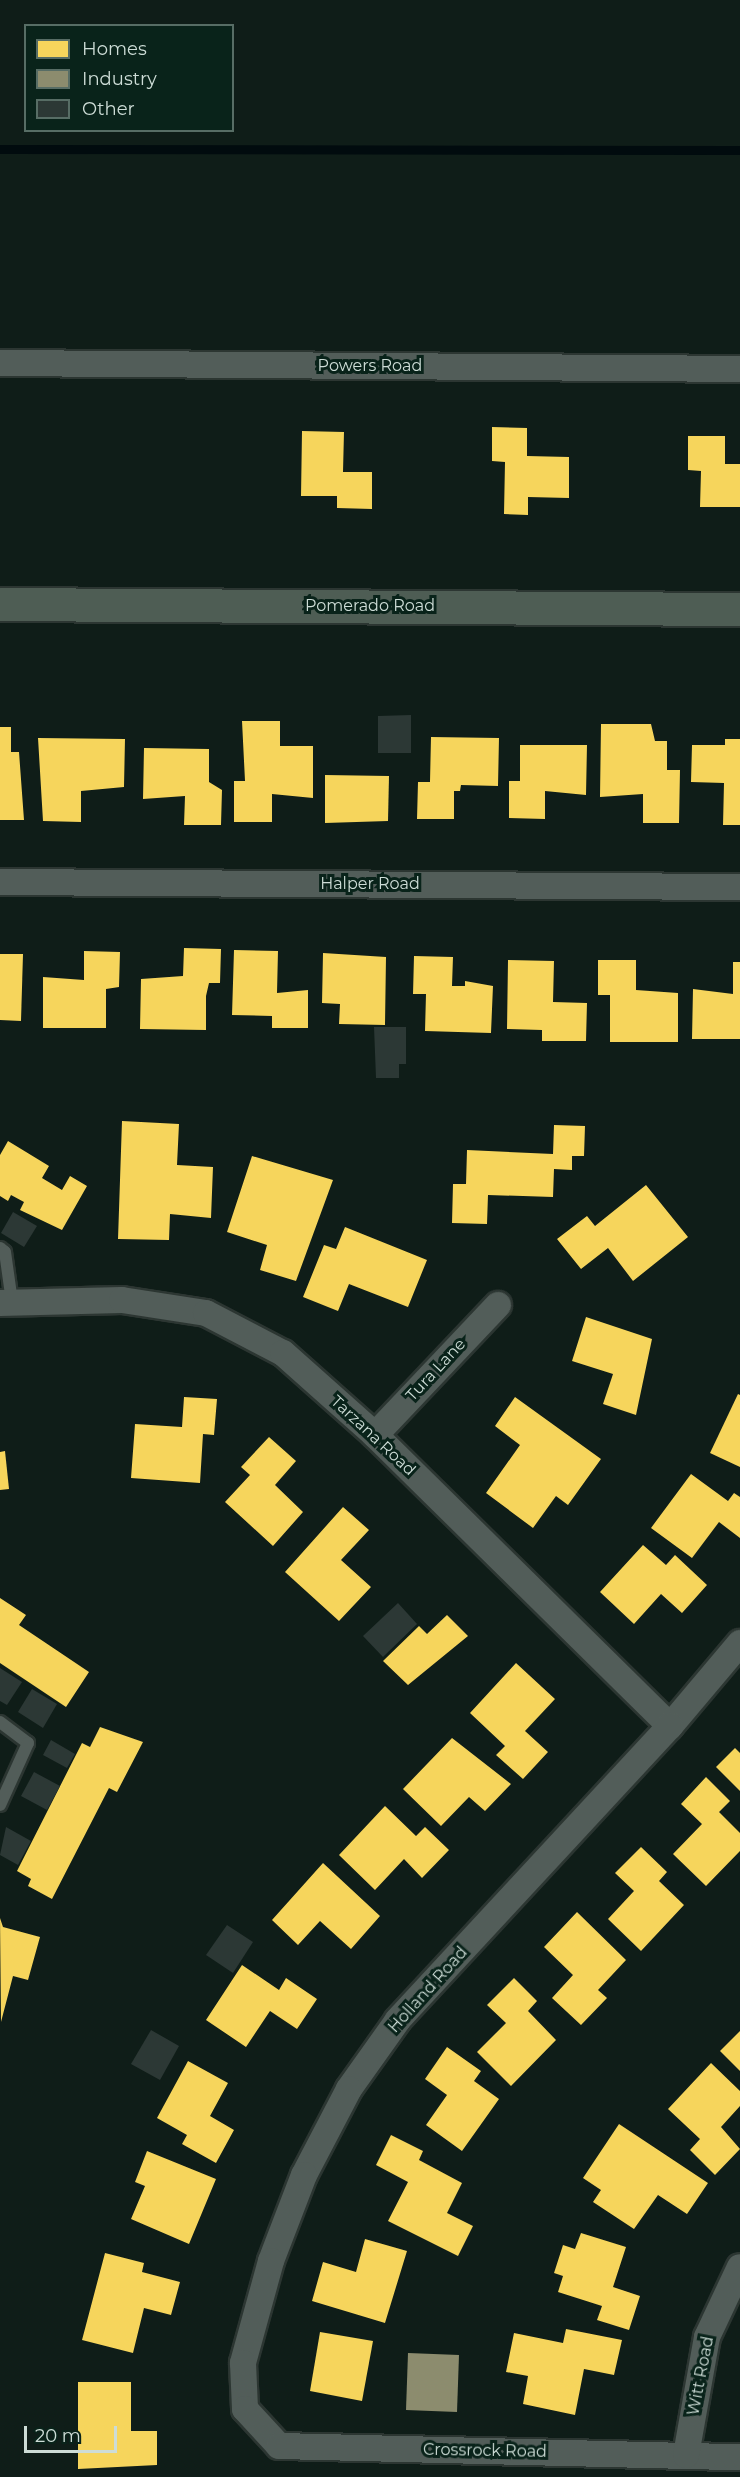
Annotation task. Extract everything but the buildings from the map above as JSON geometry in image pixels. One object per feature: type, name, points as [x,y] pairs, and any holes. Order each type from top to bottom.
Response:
[{"type":"main road","name":"Pomerado Road","points":[[0,604],[740,609]]},
{"type":"street","name":"Powers Road","points":[[0,363],[740,369]]},
{"type":"street","name":"Halper Road","points":[[0,882],[740,887]]},
{"type":"street","name":"Tarzana Road","points":[[6,1303],[122,1300],[206,1313],[283,1353],[375,1436],[670,1726]]},
{"type":"street","name":"Tura Lane","points":[[375,1436],[498,1305]]},
{"type":"street","name":"Holland Road","points":[[245,2409],[243,2363],[271,2261],[304,2175],[349,2089],[398,2020],[670,1726],[740,1643]]},
{"type":"street","name":"Witt Road","points":[[686,2456],[707,2337],[740,2267]]},
{"type":"street","name":"Crossrock Road","points":[[245,2409],[279,2446],[740,2457]]},
{"type":"lane","points":[[0,1248],[5,1252],[6,1303]]},
{"type":"lane","points":[[0,1722],[28,1743],[0,1805]]},
{"type":"waterway","points":[[0,149],[740,150]]}]
